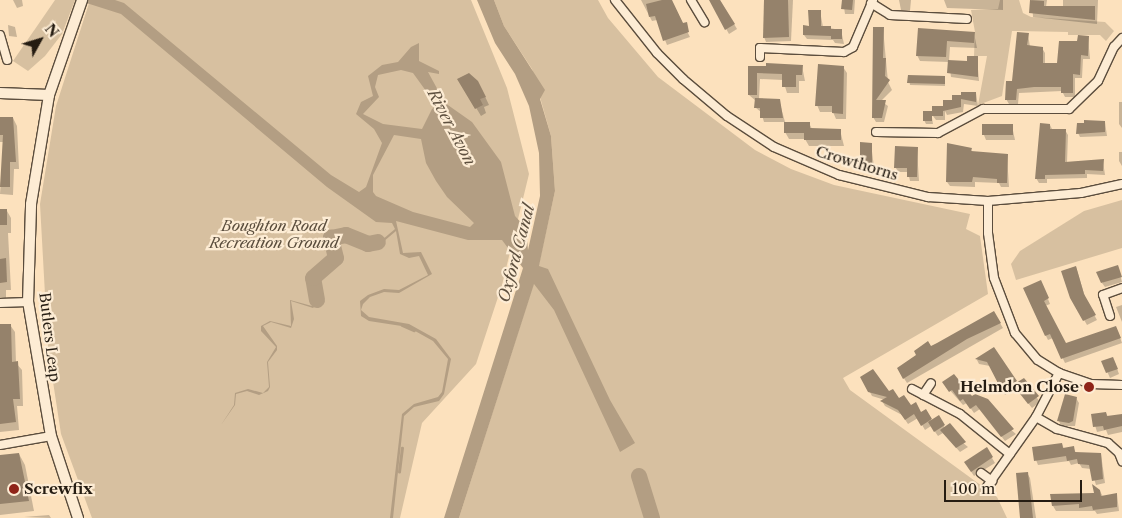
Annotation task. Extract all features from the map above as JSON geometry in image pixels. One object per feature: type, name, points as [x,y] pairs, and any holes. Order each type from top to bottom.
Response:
[{"type":"street","name":"Crowthorns","points":[[615,0],[683,79],[741,126],[774,147],[840,176],[879,187],[928,197],[988,200],[1080,193],[1122,184]]},
{"type":"street","points":[[691,0],[704,22]]},
{"type":"street","points":[[760,57],[760,48],[844,52],[853,47],[872,1],[890,15],[967,19]]},
{"type":"street","name":"Butlers Leap","points":[[78,518],[51,436],[28,302],[31,204],[49,95],[82,2]]},
{"type":"street","points":[[0,35],[7,60]]},
{"type":"street","points":[[876,132],[938,133],[983,109],[1069,109],[1098,81],[1114,47],[1122,38]]},
{"type":"street","points":[[0,93],[49,95]]},
{"type":"street","points":[[988,200],[991,261],[1006,316],[1028,350],[1060,373],[1090,384],[1122,386]]},
{"type":"street","points":[[1110,316],[1103,295],[1122,288]]},
{"type":"street","points":[[0,303],[28,302]]},
{"type":"street","points":[[986,488],[1036,417],[1060,373]]},
{"type":"street","points":[[923,395],[931,384]]},
{"type":"street","points":[[912,389],[960,414],[1010,454]]},
{"type":"street","points":[[1036,417],[1057,429],[1108,443],[1119,453],[1122,461]]},
{"type":"street","points":[[0,445],[51,436]]},
{"type":"street","points":[[981,473],[992,481]]},
{"type":"green space","points":[[55,0],[75,0],[62,34],[45,56],[28,71],[13,61]]},
{"type":"green space","name":"Boughton Road Recreation Ground","points":[[90,0],[471,0],[507,88],[529,174],[502,285],[476,364],[422,423],[400,518],[92,518],[61,434],[48,349],[40,204],[56,106]]},
{"type":"green space","points":[[494,0],[598,0],[608,18],[658,77],[755,150],[791,169],[834,185],[970,214],[966,229],[980,236],[988,294],[843,378],[850,390],[997,497],[1007,518],[459,518],[537,273],[555,191],[551,136],[532,69],[504,26]]},
{"type":"green space","points":[[1000,0],[1019,0],[1023,13],[1031,17],[1105,22],[1114,31],[1106,41],[1100,35],[1068,35],[1068,32],[1012,31],[1002,96],[978,105],[987,56],[974,56],[975,32],[971,10],[998,9]]},
{"type":"green space","points":[[1122,200],[1122,248],[1016,280],[1011,264],[1020,251],[1084,211]]},
{"type":"water","name":"Oxford Canal","points":[[77,0],[115,0],[124,3],[331,175],[359,192],[366,187],[382,143],[374,129],[356,114],[361,102],[373,96],[368,76],[382,65],[398,62],[411,47],[419,43],[419,61],[439,71],[439,74],[428,72],[445,103],[472,122],[501,162],[515,216],[526,228],[528,250],[540,196],[539,153],[529,106],[515,74],[495,43],[477,0],[494,0],[504,26],[545,90],[540,99],[551,136],[555,191],[539,266],[548,269],[610,400],[635,443],[620,452],[554,310],[534,284],[459,518],[444,518],[523,268],[502,240],[468,240],[396,221],[403,253],[421,252],[432,274],[399,293],[384,292],[370,297],[363,304],[361,310],[369,317],[409,324],[436,339],[451,359],[444,394],[439,401],[414,407],[404,416],[393,518],[390,518],[402,414],[414,404],[438,397],[442,392],[448,359],[433,341],[408,327],[369,321],[361,316],[360,301],[368,295],[384,289],[399,290],[428,275],[419,256],[409,258],[400,254],[396,231],[383,242],[368,245],[344,234],[333,239],[337,258],[314,279],[317,304],[313,308],[291,301],[294,319],[291,328],[271,322],[263,326],[277,346],[277,350],[268,362],[270,387],[268,391],[259,395],[247,391],[236,394],[235,405],[221,425],[234,405],[235,393],[248,389],[263,393],[269,387],[267,362],[276,347],[261,331],[261,326],[270,321],[291,326],[290,300],[312,306],[316,302],[312,280],[316,272],[335,257],[331,239],[343,233],[368,242],[382,240],[395,229],[392,223],[376,222],[327,187],[121,14]],"holes":[[[401,70],[413,73],[426,91],[434,93],[439,104],[432,109],[422,129],[383,124],[363,114],[379,97],[375,87],[378,75]],[[394,135],[421,139],[426,163],[436,181],[447,197],[474,223],[470,227],[413,212],[376,196],[373,192],[373,175]]]},
{"type":"building","points":[[662,0],[672,0],[683,23],[687,22],[689,32],[663,41],[655,16],[649,17],[646,4]]},
{"type":"building","points":[[709,0],[720,0],[735,24],[725,30]]},
{"type":"building","points":[[764,0],[788,0],[789,37],[763,38]]},
{"type":"building","points":[[842,0],[853,0],[852,10],[841,9]]},
{"type":"building","points":[[1030,0],[1044,1],[1044,6],[1095,6],[1095,20],[1029,13]]},
{"type":"building","points":[[808,10],[821,10],[821,26],[831,26],[831,36],[803,35],[803,25],[809,26]]},
{"type":"building","points":[[873,27],[884,27],[883,58],[886,58],[885,76],[890,80],[876,100],[886,100],[882,118],[872,118]]},
{"type":"building","points":[[918,28],[975,32],[974,43],[947,41],[946,57],[916,56]]},
{"type":"building","points":[[831,29],[842,29],[842,39],[831,39]]},
{"type":"building","points":[[1017,32],[1029,33],[1027,45],[1043,47],[1043,63],[1057,63],[1059,41],[1077,41],[1078,35],[1089,36],[1088,56],[1081,55],[1080,75],[1073,74],[1073,93],[1061,93],[1061,87],[1034,87],[1017,89],[1016,100],[1005,100],[1006,81],[1012,81]]},
{"type":"building","points":[[967,56],[978,56],[978,77],[947,73],[948,60],[967,61]]},
{"type":"building","points":[[766,63],[803,65],[802,75],[796,75],[796,87],[782,87],[782,74],[757,73],[757,95],[748,95],[748,66],[766,66]]},
{"type":"building","points":[[818,64],[844,66],[843,114],[832,113],[832,106],[815,106]]},
{"type":"building","points":[[469,73],[478,81],[486,97],[480,99],[483,105],[475,109],[457,79]]},
{"type":"building","points":[[908,75],[945,76],[945,84],[907,83]]},
{"type":"building","points":[[961,92],[976,92],[976,102],[961,99],[961,107],[943,111],[943,100],[952,100],[952,95],[961,95]]},
{"type":"building","points":[[755,98],[780,99],[783,118],[760,118],[760,108],[754,108]]},
{"type":"building","points":[[932,106],[943,106],[943,116],[932,116]]},
{"type":"building","points":[[923,111],[932,111],[932,121],[923,121]]},
{"type":"building","points":[[0,117],[13,117],[16,162],[10,162],[10,187],[0,187],[3,135],[0,135]]},
{"type":"building","points":[[1084,120],[1105,121],[1105,132],[1076,134],[1077,123],[1084,123]]},
{"type":"building","points":[[784,122],[810,122],[810,128],[841,129],[841,140],[804,140],[804,133],[784,133]]},
{"type":"building","points":[[1040,123],[1050,124],[1050,129],[1066,129],[1065,162],[1104,159],[1103,171],[1085,170],[1085,174],[1045,175],[1045,179],[1035,179]]},
{"type":"building","points":[[982,124],[1013,124],[1013,135],[982,135]]},
{"type":"building","points":[[860,142],[872,143],[872,163],[860,163]]},
{"type":"building","points":[[947,143],[972,148],[971,151],[1008,154],[1007,183],[997,183],[997,179],[973,177],[972,182],[946,182]]},
{"type":"building","points":[[895,146],[918,147],[917,177],[907,177],[907,168],[894,168]]},
{"type":"building","points":[[0,209],[7,209],[7,225],[0,225]]},
{"type":"building","points":[[6,258],[7,282],[0,283],[0,259]]},
{"type":"building","points":[[1118,265],[1122,277],[1101,283],[1096,272]]},
{"type":"building","points":[[1076,266],[1084,294],[1096,315],[1083,321],[1070,298],[1061,271]]},
{"type":"building","points":[[1041,280],[1049,298],[1044,301],[1066,343],[1116,326],[1121,338],[1061,359],[1050,334],[1045,336],[1023,288]]},
{"type":"building","points":[[994,311],[1001,323],[967,339],[903,379],[897,368],[916,355],[914,351],[928,341],[931,346],[937,343]]},
{"type":"building","points":[[0,324],[11,324],[12,362],[18,361],[20,399],[13,399],[16,422],[0,424]]},
{"type":"building","points":[[994,347],[1017,381],[1002,391],[987,362],[975,359]]},
{"type":"building","points":[[1113,357],[1118,369],[1106,373],[1101,361]]},
{"type":"building","points":[[873,369],[889,391],[893,389],[899,398],[904,395],[911,405],[916,402],[921,412],[926,409],[932,419],[921,426],[914,414],[905,420],[898,410],[880,401],[887,397],[868,392],[860,377]]},
{"type":"building","points":[[954,374],[972,396],[975,394],[988,399],[1014,429],[1001,437],[976,405],[970,409],[963,399],[960,401],[952,390],[949,392],[942,382]]},
{"type":"building","points":[[1024,378],[1039,396],[1028,404],[1013,385]]},
{"type":"building","points":[[1065,394],[1077,397],[1073,421],[1069,423],[1057,421]]},
{"type":"building","points":[[1106,412],[1107,416],[1122,414],[1122,426],[1104,430],[1103,426],[1093,427],[1091,414]]},
{"type":"building","points":[[939,415],[945,425],[934,432],[928,422]]},
{"type":"building","points":[[950,423],[966,442],[956,448],[940,430]]},
{"type":"building","points":[[1062,443],[1063,448],[1074,446],[1075,452],[1101,453],[1103,479],[1092,481],[1089,465],[1078,464],[1077,459],[1067,461],[1066,456],[1034,461],[1032,447]]},
{"type":"building","points":[[987,447],[993,457],[971,472],[964,462]]},
{"type":"building","name":"Screwfix","points":[[19,453],[29,501],[0,504],[0,455]]},
{"type":"building","points":[[1028,472],[1033,518],[1020,518],[1016,473]]},
{"type":"building","points":[[1092,484],[1100,490],[1101,496],[1117,493],[1117,507],[1093,510],[1092,506],[1079,508],[1079,504],[1052,506],[1050,494],[1094,493]]},
{"type":"waterway","points":[[317,300],[313,278],[336,258],[331,238],[346,235],[368,244],[378,242]]},
{"type":"waterway","points":[[402,325],[414,330]]},
{"type":"waterway","points":[[399,472],[402,448]]},
{"type":"waterway","name":"River Avon","points":[[639,476],[652,518]]},
{"type":"place","name":"Helmdon Close","points":[[1089,387]]},
{"type":"place","name":"Screwfix","points":[[14,489]]}]
